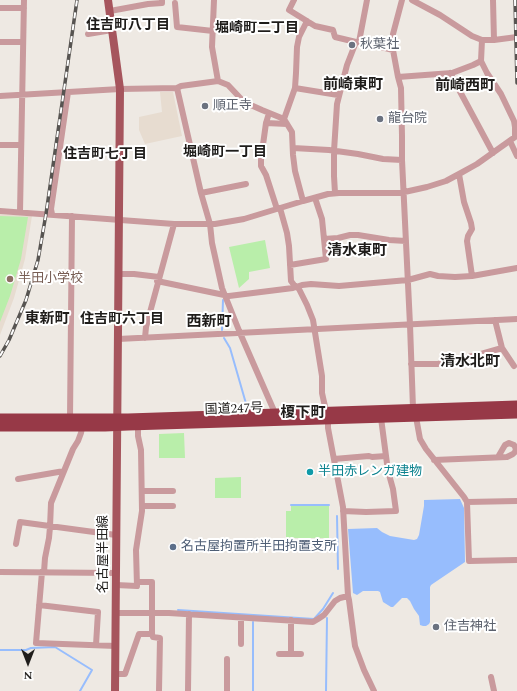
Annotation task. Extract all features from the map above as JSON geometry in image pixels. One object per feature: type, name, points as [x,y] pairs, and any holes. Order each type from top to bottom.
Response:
[{"type":"highway","name":"国道247号","points":[[0,427],[82,428],[118,422],[275,413],[381,418],[415,413],[517,405]]},
{"type":"highway","name":"国道247号","points":[[0,418],[70,418],[118,422],[138,426],[415,413],[517,414]]},
{"type":"main road","name":"名古屋半田線","points":[[108,0],[120,88],[115,691]]},
{"type":"street","points":[[20,212],[24,0]]},
{"type":"street","points":[[110,12],[148,4],[162,4],[162,0]]},
{"type":"street","points":[[214,0],[213,51],[218,81]]},
{"type":"street","points":[[294,0],[289,10],[315,26],[333,30],[335,37],[365,42],[393,50]]},
{"type":"street","points":[[335,193],[334,151],[338,95],[346,65],[358,42],[368,0]]},
{"type":"street","points":[[402,0],[393,34],[393,50],[401,88],[402,160],[411,364],[415,413],[420,439],[434,460],[467,502],[469,561],[517,560]]},
{"type":"street","points":[[412,0],[440,15],[472,36],[482,40],[517,37]]},
{"type":"street","points":[[493,0],[494,40]]},
{"type":"street","points":[[175,3],[177,27],[213,31]]},
{"type":"street","points":[[0,8],[24,8]]},
{"type":"street","points":[[286,121],[295,88],[297,47],[299,37],[307,21]]},
{"type":"street","points":[[88,34],[112,30]]},
{"type":"street","points":[[0,211],[174,224],[214,224],[244,219],[278,208],[335,193],[400,193],[446,181],[477,164],[515,137],[514,121],[501,94],[481,61],[482,40]]},
{"type":"street","points":[[0,42],[23,42]]},
{"type":"street","points":[[398,78],[450,73],[481,61]]},
{"type":"street","points":[[450,73],[493,153]]},
{"type":"street","points":[[0,96],[120,88],[177,88],[181,86],[218,81],[228,85],[244,102],[286,121],[292,132],[293,155],[303,201]]},
{"type":"street","points":[[177,88],[201,193],[210,224],[212,243],[222,288],[275,413]]},
{"type":"street","points":[[295,88],[338,95]]},
{"type":"street","points":[[52,214],[51,209],[68,92]]},
{"type":"street","points":[[269,113],[266,123],[261,166],[266,175],[287,233],[291,281],[300,289],[313,320],[322,376],[322,393],[343,507],[348,596],[354,646],[374,691]]},
{"type":"street","points":[[266,123],[286,121]]},
{"type":"street","points":[[510,141],[517,156]]},
{"type":"street","points":[[0,145],[21,145]]},
{"type":"street","points":[[293,148],[334,151],[383,159],[402,160]]},
{"type":"street","points":[[459,174],[464,202],[472,229],[467,241],[472,276]]},
{"type":"street","points":[[201,193],[246,184]]},
{"type":"street","points":[[290,265],[326,259],[322,219],[314,198]]},
{"type":"street","points":[[70,418],[72,216]]},
{"type":"street","points":[[144,338],[158,279],[174,224]]},
{"type":"street","points":[[324,239],[354,235],[406,241]]},
{"type":"street","points":[[119,274],[134,274],[229,296],[311,284],[352,286],[408,280],[430,274],[444,276],[472,276],[517,268]]},
{"type":"street","points":[[118,339],[517,319]]},
{"type":"street","points":[[495,320],[502,348],[514,366]]},
{"type":"street","points":[[411,364],[438,364],[502,348]]},
{"type":"street","points":[[343,511],[396,511],[393,489],[388,471],[381,418]]},
{"type":"street","points":[[116,585],[136,586],[136,550],[142,511],[141,450],[138,426]]},
{"type":"street","points":[[82,428],[78,441],[73,449],[51,503],[49,538],[43,572],[36,643],[116,646]]},
{"type":"street","points":[[334,459],[386,456]]},
{"type":"street","points":[[434,460],[498,457]]},
{"type":"street","points":[[18,479],[64,471]]},
{"type":"street","points":[[142,491],[173,491]]},
{"type":"street","points":[[467,502],[517,501]]},
{"type":"street","points":[[142,506],[173,506]]},
{"type":"street","points":[[16,544],[20,522],[50,527],[116,534]]},
{"type":"street","points":[[0,572],[116,573]]},
{"type":"street","points":[[136,582],[152,582],[152,634]]},
{"type":"street","points":[[116,613],[168,613],[313,622],[324,615],[335,601],[348,596]]},
{"type":"street","points":[[39,605],[98,612],[96,645]]},
{"type":"street","points":[[188,691],[189,614]]},
{"type":"street","points":[[241,618],[241,644]]},
{"type":"street","points":[[291,620],[291,654]]},
{"type":"street","points":[[116,674],[125,674],[139,634],[152,634],[153,637],[160,638],[159,691]]},
{"type":"street","points":[[279,654],[301,654]]},
{"type":"street","points":[[227,659],[227,691]]},
{"type":"street","points":[[491,677],[494,691]]},
{"type":"shaded area","points":[[160,92],[173,92],[182,136],[145,144],[139,130],[139,117],[162,112]]},
{"type":"shaded area","name":"半田小学校","points":[[0,214],[32,216],[25,259],[14,298],[0,335]]},
{"type":"green space","name":"半田小学校","points":[[0,216],[28,217],[21,259],[10,296],[0,322]]},
{"type":"green space","points":[[265,240],[270,268],[249,272],[249,279],[239,288],[229,247]]},
{"type":"green space","points":[[184,433],[185,458],[159,458],[159,434]]},
{"type":"green space","points":[[241,477],[241,498],[215,498],[215,478]]},
{"type":"green space","points":[[291,506],[329,506],[329,538],[286,538],[286,511],[291,511]]},
{"type":"water","points":[[460,499],[464,508],[465,562],[431,585],[429,624],[426,626],[420,625],[419,616],[407,598],[402,598],[393,607],[391,607],[383,602],[380,592],[378,591],[363,591],[357,595],[353,593],[348,529],[377,528],[390,536],[414,540],[417,539],[419,535],[424,500]]},
{"type":"waterway","points":[[222,330],[223,300]]},
{"type":"waterway","points":[[224,338],[230,348],[247,407]]},
{"type":"waterway","points":[[291,505],[329,505]]},
{"type":"waterway","points":[[337,516],[338,569]]},
{"type":"waterway","points":[[178,610],[314,619],[323,609],[333,593]]},
{"type":"waterway","points":[[326,691],[327,618]]},
{"type":"waterway","points":[[253,622],[253,691]]},
{"type":"waterway","points":[[0,650],[26,650],[31,648],[55,647],[92,670],[80,691]]},
{"type":"railway","points":[[0,356],[9,340],[26,300],[38,260],[77,0]]},
{"type":"railway","points":[[515,0],[517,83]]},
{"type":"place","name":"秋葉社","points":[[352,45]]},
{"type":"place","name":"順正寺","points":[[205,106]]},
{"type":"place","name":"龍台院","points":[[380,119]]},
{"type":"place","name":"半田小学校","points":[[10,279]]},
{"type":"place","name":"半田赤レンガ建物","points":[[310,472]]},
{"type":"place","name":"名古屋拘置所半田拘置支所","points":[[173,547]]},
{"type":"place","name":"住吉神社","points":[[436,627]]},
{"type":"district","name":"住吉町八丁目","points":[[128,26]]},
{"type":"district","name":"堀崎町二丁目","points":[[257,29]]},
{"type":"district","name":"前崎東町","points":[[353,86]]},
{"type":"district","name":"前崎西町","points":[[465,87]]},
{"type":"district","name":"堀崎町一丁目","points":[[225,153]]},
{"type":"district","name":"住吉町七丁目","points":[[105,155]]},
{"type":"district","name":"清水東町","points":[[357,252]]},
{"type":"district","name":"東新町","points":[[47,320]]},
{"type":"district","name":"住吉町六丁目","points":[[122,320]]},
{"type":"district","name":"西新町","points":[[209,323]]},
{"type":"district","name":"清水北町","points":[[470,363]]},
{"type":"district","name":"榎下町","points":[[303,414]]}]
